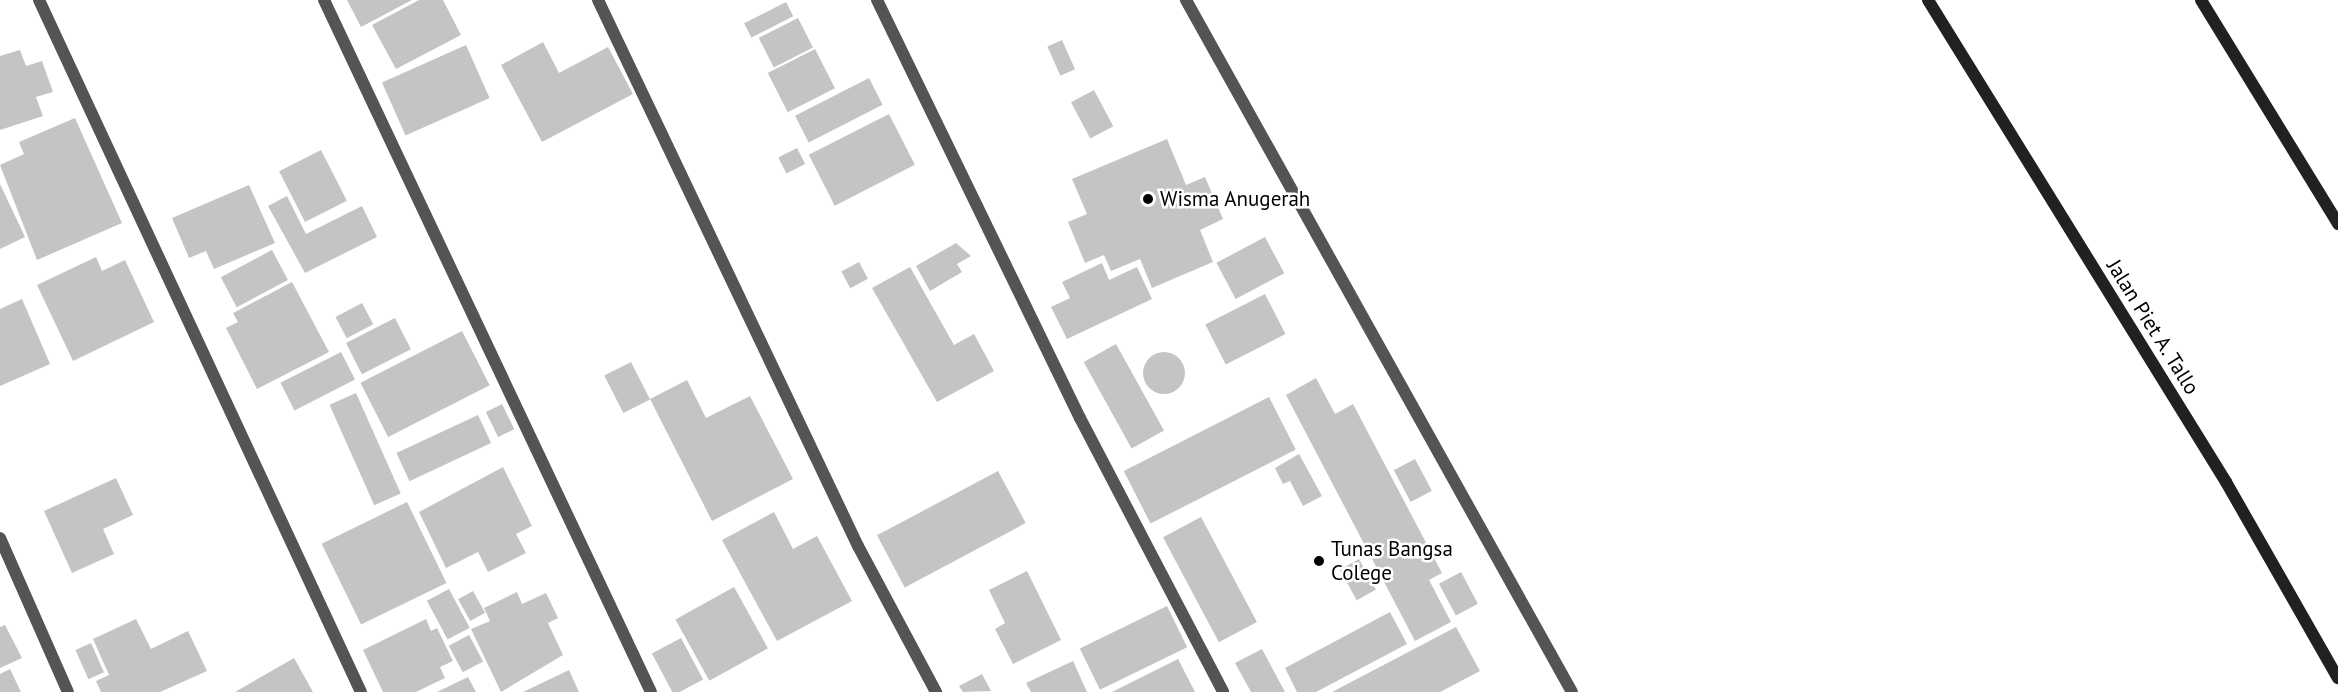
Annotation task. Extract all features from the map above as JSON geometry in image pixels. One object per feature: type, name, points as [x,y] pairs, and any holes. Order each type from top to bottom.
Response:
[{"type":"main road","name":"Jalan Piet A. Tallo","points":[[1928,0],[2226,483],[2338,678]]},
{"type":"main road","points":[[2201,0],[2338,224]]},
{"type":"street","points":[[39,0],[361,692]]},
{"type":"street","points":[[324,0],[651,692]]},
{"type":"street","points":[[598,0],[858,546],[936,692]]},
{"type":"street","points":[[877,0],[1080,417],[1223,692]]},
{"type":"street","points":[[1186,0],[1572,692]]},
{"type":"street","points":[[0,538],[68,692]]},
{"type":"building","points":[[347,0],[412,0],[361,27]]},
{"type":"building","points":[[419,0],[443,0],[461,35],[396,69],[372,25]]},
{"type":"building","points":[[786,2],[793,16],[751,38],[744,23]]},
{"type":"building","points":[[798,18],[813,47],[774,67],[759,38]]},
{"type":"building","points":[[1062,40],[1075,69],[1060,76],[1047,47]]},
{"type":"building","points":[[543,42],[559,73],[608,47],[633,94],[542,142],[501,65]]},
{"type":"building","points":[[466,45],[490,98],[406,135],[382,82]]},
{"type":"building","points":[[815,49],[835,88],[788,112],[768,73]]},
{"type":"building","points":[[20,50],[26,66],[42,61],[53,92],[36,97],[43,116],[0,130],[0,56]]},
{"type":"building","points":[[869,78],[883,105],[809,142],[795,116]]},
{"type":"building","points":[[1094,90],[1113,126],[1090,138],[1071,102]]},
{"type":"building","points":[[889,114],[915,165],[835,206],[809,155]]},
{"type":"building","points":[[75,118],[122,223],[37,260],[0,165],[24,154],[19,142]]},
{"type":"building","name":"Wisma Anugerah","points":[[1167,139],[1186,185],[1205,177],[1223,219],[1200,230],[1213,262],[1152,288],[1140,259],[1111,271],[1104,255],[1085,263],[1068,222],[1087,214],[1072,179]]},
{"type":"building","points":[[797,148],[805,164],[786,174],[778,158]]},
{"type":"building","points":[[321,150],[347,201],[305,222],[279,171]]},
{"type":"building","points":[[0,184],[25,237],[0,249]]},
{"type":"building","points":[[249,185],[275,243],[214,269],[206,251],[189,258],[172,218]]},
{"type":"building","points":[[287,196],[306,234],[362,206],[377,237],[305,273],[268,206]]},
{"type":"building","points":[[1265,237],[1284,273],[1236,299],[1216,263]]},
{"type":"building","points":[[956,243],[971,256],[957,264],[962,272],[930,291],[916,266]]},
{"type":"building","points":[[272,250],[288,280],[237,307],[221,277]]},
{"type":"building","points":[[96,257],[102,271],[125,260],[154,322],[73,361],[37,285]]},
{"type":"building","points":[[859,262],[868,279],[850,288],[841,271]]},
{"type":"building","points":[[1102,263],[1109,280],[1137,267],[1152,299],[1067,339],[1051,307],[1070,298],[1062,282]]},
{"type":"building","points":[[910,267],[954,345],[974,334],[994,371],[937,402],[872,288]]},
{"type":"building","points":[[292,282],[329,352],[257,389],[226,328],[238,322],[233,313]]},
{"type":"building","points":[[1265,294],[1285,334],[1226,365],[1205,324]]},
{"type":"building","points":[[22,299],[50,364],[0,386],[0,309]]},
{"type":"building","points":[[362,303],[373,324],[347,338],[336,317]]},
{"type":"building","points":[[395,318],[411,349],[362,374],[346,343]]},
{"type":"building","points":[[462,331],[490,385],[388,437],[360,383]]},
{"type":"building","points":[[1116,344],[1164,431],[1132,449],[1084,362]]},
{"type":"building","points":[[341,352],[355,380],[294,410],[280,383]]},
{"type":"building","points":[[1164,352],[1172,353],[1179,358],[1184,365],[1184,381],[1179,388],[1172,393],[1164,394],[1156,393],[1149,388],[1144,381],[1143,373],[1144,365],[1149,358],[1156,353]]},
{"type":"building","points":[[631,362],[650,399],[623,413],[604,376]]},
{"type":"building","points":[[1316,378],[1335,414],[1353,404],[1442,573],[1429,580],[1451,622],[1415,641],[1286,395]]},
{"type":"building","points":[[687,380],[706,418],[750,396],[793,479],[712,521],[650,399]]},
{"type":"building","points":[[356,393],[401,493],[374,505],[330,405]]},
{"type":"building","points":[[1269,397],[1296,450],[1151,524],[1124,471]]},
{"type":"building","points":[[502,404],[514,429],[498,437],[486,412]]},
{"type":"building","points":[[478,415],[491,443],[410,481],[396,453]]},
{"type":"building","points":[[1299,454],[1322,496],[1303,506],[1290,481],[1283,484],[1275,468]]},
{"type":"building","points":[[1415,459],[1432,491],[1411,502],[1394,470]]},
{"type":"building","points":[[503,467],[532,526],[516,534],[526,553],[488,572],[478,552],[446,568],[419,512]]},
{"type":"building","points":[[998,471],[1026,523],[905,587],[877,535]]},
{"type":"building","points":[[116,478],[133,515],[103,529],[114,554],[72,573],[44,511]]},
{"type":"building","points":[[407,502],[446,583],[361,625],[322,544]]},
{"type":"building","points":[[774,512],[793,549],[817,536],[852,601],[777,641],[722,540]]},
{"type":"building","points":[[1201,517],[1257,622],[1219,642],[1163,537]]},
{"type":"building","points":[[1359,559],[1376,590],[1357,600],[1340,570]]},
{"type":"building","points":[[1027,571],[1061,640],[1013,664],[995,629],[1005,623],[989,590]]},
{"type":"building","points":[[1461,572],[1478,604],[1456,616],[1439,584]]},
{"type":"building","points":[[734,587],[768,648],[709,681],[675,619]]},
{"type":"building","points":[[449,589],[470,628],[448,640],[427,601]]},
{"type":"building","points":[[473,591],[485,613],[470,621],[458,599]]},
{"type":"building","points":[[517,592],[522,604],[546,593],[558,618],[548,623],[563,655],[501,692],[471,629],[490,621],[484,608]]},
{"type":"building","points":[[1167,606],[1187,647],[1100,690],[1080,649]]},
{"type":"building","points":[[1390,612],[1407,644],[1316,692],[1297,692],[1285,668]]},
{"type":"building","points":[[136,619],[151,649],[188,631],[207,671],[160,692],[101,692],[96,681],[109,675],[93,639]]},
{"type":"building","points":[[426,619],[431,631],[437,628],[453,661],[440,667],[445,678],[416,692],[383,692],[363,650]]},
{"type":"building","points":[[5,625],[22,658],[0,668],[0,627]]},
{"type":"building","points":[[1456,627],[1480,671],[1440,692],[1332,692]]},
{"type":"building","points":[[469,635],[483,661],[463,672],[449,646]]},
{"type":"building","points":[[681,638],[703,679],[680,692],[672,692],[652,653]]},
{"type":"building","points":[[91,643],[104,672],[88,679],[75,650]]},
{"type":"building","points":[[1262,649],[1285,692],[1251,692],[1235,663]]},
{"type":"building","points":[[294,658],[313,692],[235,692]]},
{"type":"building","points":[[1178,659],[1195,692],[1112,692]]},
{"type":"building","points":[[1073,661],[1087,692],[1031,692],[1026,683]]},
{"type":"building","points":[[10,669],[21,692],[0,692],[0,674]]},
{"type":"building","points":[[569,670],[579,692],[523,692]]},
{"type":"building","points":[[982,674],[991,691],[963,692],[959,686]]},
{"type":"building","points":[[468,677],[476,692],[437,692]]},
{"type":"place","name":"Wisma Anugerah","points":[[1148,199]]},
{"type":"place","name":"Tunas Bangsa Colege","points":[[1319,561]]}]
